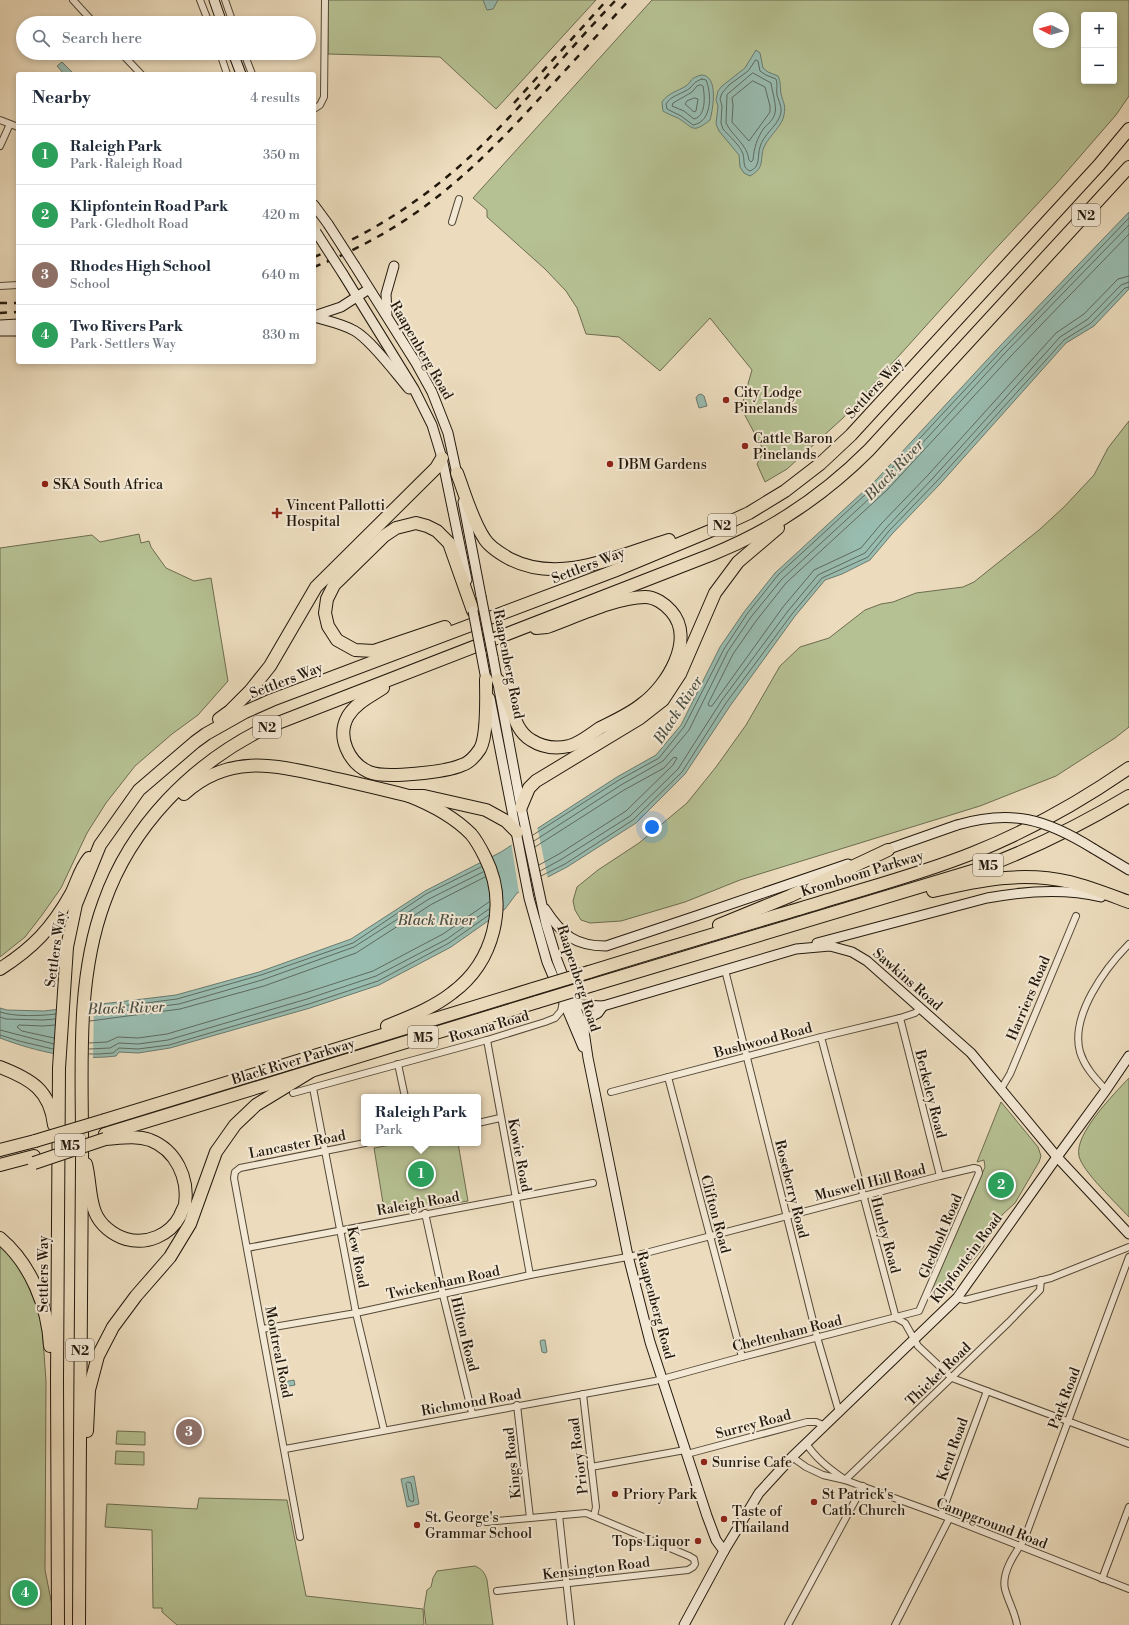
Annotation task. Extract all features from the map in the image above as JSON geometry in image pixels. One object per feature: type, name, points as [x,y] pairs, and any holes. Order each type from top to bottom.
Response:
[{"type":"highway","name":"Settlers Way","points":[[58,1625],[57,1380],[59,1068],[67,947],[76,904],[100,845],[139,790],[195,742],[233,718],[272,700],[614,571],[710,531],[748,513],[774,498],[808,474],[841,445],[1099,165],[1129,129]]},
{"type":"highway","name":"N2","points":[[79,1625],[82,1069],[84,998],[92,942],[104,901],[122,863],[150,821],[173,793],[215,757],[239,742],[279,722],[727,549],[759,533],[791,514],[837,480],[869,450],[1129,167]]},
{"type":"highway","points":[[195,742],[196,736],[230,711],[250,691],[270,666],[316,587],[436,468],[442,458]]},
{"type":"highway","points":[[457,473],[484,539],[503,555],[523,566],[556,570],[594,564],[668,540],[710,531]]},
{"type":"highway","points":[[521,807],[529,788],[536,781],[640,718],[663,700],[680,674],[715,593],[738,562],[769,537],[791,514]]},
{"type":"highway","points":[[471,604],[449,543],[437,531],[416,523],[396,528],[384,536],[334,585],[327,599],[325,614],[328,626],[337,640],[355,650],[374,651],[465,620],[516,609]]},
{"type":"highway","points":[[492,680],[511,708],[516,724],[528,738],[542,746],[553,748],[570,746],[642,704],[660,688],[670,672],[679,651],[681,633],[677,617],[665,604],[647,597],[628,598],[547,627],[513,631]]},
{"type":"highway","points":[[408,672],[364,699],[348,716],[344,731],[347,751],[357,765],[370,773],[386,775],[445,771],[464,765],[480,748],[483,741],[485,716],[492,680]]},
{"type":"highway","points":[[150,821],[196,783],[228,768],[263,764],[285,767],[409,796],[451,816],[471,834],[480,845],[491,868],[497,903],[494,929],[489,946],[476,970],[452,993],[418,1013],[314,1056]]},
{"type":"highway","name":"Kromboom Parkway","points":[[589,972],[917,872],[972,853],[1013,836],[1055,815],[1129,768]]},
{"type":"highway","points":[[409,796],[424,796],[486,810],[506,821],[520,833]]},
{"type":"highway","name":"M5","points":[[838,912],[972,871],[1018,854],[1081,824],[1129,796]]},
{"type":"highway","points":[[0,969],[20,956],[44,934],[57,917],[83,866],[100,845]]},
{"type":"highway","points":[[648,954],[790,896],[888,850]]},
{"type":"highway","points":[[838,912],[989,878],[1013,876],[1041,877],[1070,882],[1129,903]]},
{"type":"highway","name":"Black River Parkway","points":[[0,1166],[34,1159],[537,1002],[838,912]]},
{"type":"highway","name":"Black River Parkway","points":[[0,1150],[105,1120],[589,972]]},
{"type":"highway","points":[[0,1067],[23,1076],[40,1090],[47,1101],[53,1114],[59,1168]]},
{"type":"highway","points":[[80,1483],[88,1424],[89,1390],[98,1356],[113,1327],[136,1296],[170,1257],[190,1224],[216,1152],[235,1125],[256,1105],[310,1072]]},
{"type":"highway","points":[[82,1149],[90,1177],[91,1197],[95,1212],[105,1226],[118,1236],[133,1241],[150,1240],[165,1233],[176,1223],[185,1206],[185,1183],[178,1163],[164,1147],[150,1140],[134,1137],[105,1137]]},
{"type":"highway","points":[[0,1146],[21,1145]]},
{"type":"highway","points":[[0,1238],[6,1243],[25,1267],[39,1294],[49,1330],[51,1365],[57,1380]]},
{"type":"main road","points":[[214,0],[220,16]]},
{"type":"main road","points":[[236,60],[240,72]]},
{"type":"main road","name":"Raapenberg Road","points":[[316,208],[328,224],[416,363],[440,411],[448,433],[494,662],[492,680],[520,833],[528,890],[542,946],[588,1058]]},
{"type":"main road","name":"Raapenberg Road","points":[[316,232],[424,407],[435,434],[442,458],[483,664],[492,680],[521,807],[520,833],[538,887],[551,943],[584,1031],[588,1058],[628,1256],[650,1342],[661,1379],[716,1540],[724,1551]]},
{"type":"main road","points":[[388,319],[386,294],[394,266]]},
{"type":"main road","points":[[316,316],[341,307],[369,289]]},
{"type":"main road","points":[[316,318],[343,325],[357,332],[366,340],[424,407]]},
{"type":"main road","points":[[0,325],[16,324]]},
{"type":"main road","points":[[0,331],[16,331]]},
{"type":"main road","points":[[542,905],[557,926],[571,938],[593,946],[606,946],[957,825],[975,820],[992,818],[1011,817],[1028,819],[1046,824],[1063,831],[1129,870]]},
{"type":"main road","points":[[796,949],[987,898],[1008,894],[1043,891],[1090,894],[1129,903]]},
{"type":"main road","name":"Sawkins Road","points":[[563,999],[582,1005],[603,1006],[796,949],[830,946],[843,949],[860,956],[971,1053],[1056,1157],[1129,1234]]},
{"type":"main road","points":[[584,1031],[588,1018],[598,1013],[603,1006]]},
{"type":"main road","name":"Klipfontein Road","points":[[684,1625],[724,1551],[759,1493],[806,1443],[957,1298],[1129,1056]]},
{"type":"main road","name":"Klipfontein Road","points":[[1106,1090],[1129,1066]]},
{"type":"street","points":[[73,0],[88,16]]},
{"type":"street","points":[[200,0],[206,16]]},
{"type":"street","points":[[225,0],[231,16]]},
{"type":"street","points":[[316,108],[320,105],[324,97],[325,0]]},
{"type":"street","points":[[128,60],[139,72]]},
{"type":"street","points":[[222,60],[226,72]]},
{"type":"street","points":[[247,60],[251,72]]},
{"type":"street","points":[[0,120],[16,126]]},
{"type":"street","points":[[0,146],[10,124]]},
{"type":"street","points":[[452,222],[459,199]]},
{"type":"street","points":[[0,286],[16,285]]},
{"type":"street","name":"Harriers Road","points":[[1001,1089],[1010,1074],[1076,916]]},
{"type":"street","points":[[1106,1090],[1090,1072],[1085,1063],[1079,1047],[1078,1030],[1090,997],[1110,965],[1129,944]]},
{"type":"street","name":"Roseberry Road","points":[[725,970],[817,1337],[839,1412]]},
{"type":"street","name":"Roxana Road","points":[[293,1093],[487,1040],[545,1022],[555,1018],[561,1011],[563,999]]},
{"type":"street","name":"Bushwood Road","points":[[610,1092],[900,1018],[915,1013],[920,1009]]},
{"type":"street","name":"Berkeley Road","points":[[900,1018],[940,1176]]},
{"type":"street","name":"Hurley Road","points":[[821,1037],[896,1318]]},
{"type":"street","name":"Kowie Road","points":[[487,1040],[500,1118],[530,1275]]},
{"type":"street","points":[[398,1064],[404,1094]]},
{"type":"street","name":"Clifton Road","points":[[668,1077],[742,1357]]},
{"type":"street","name":"Kew Road","points":[[313,1088],[356,1312],[384,1430]]},
{"type":"street","points":[[481,1121],[500,1118]]},
{"type":"street","name":"Lancaster Road","points":[[235,1172],[240,1168],[361,1144]]},
{"type":"street","name":"Muswell Hill Road","points":[[628,1256],[940,1176],[974,1168],[978,1169]]},
{"type":"street","name":"Gledholt Road","points":[[919,1311],[978,1176],[978,1169]]},
{"type":"street","name":"Montreal Road","points":[[235,1172],[234,1178],[300,1537]]},
{"type":"street","name":"Raleigh Road","points":[[247,1248],[426,1213],[593,1183]]},
{"type":"street","name":"Hilton Road","points":[[426,1213],[443,1294],[472,1413]]},
{"type":"street","points":[[957,1298],[965,1300],[1051,1278],[1129,1247]]},
{"type":"street","name":"Twickenham Road","points":[[262,1329],[356,1312],[628,1256]]},
{"type":"street","name":"Park Road","points":[[1017,1625],[1016,1618],[1005,1590],[1004,1581],[1015,1554],[1024,1540],[1129,1257]]},
{"type":"street","name":"Thicket Road","points":[[845,1480],[952,1378],[1040,1290],[1041,1280]]},
{"type":"street","name":"Cheltenham Road","points":[[661,1379],[919,1311]]},
{"type":"street","points":[[896,1318],[905,1323],[912,1332],[914,1340],[918,1346],[952,1378],[1129,1444]]},
{"type":"street","name":"Richmond Road","points":[[285,1449],[661,1379]]},
{"type":"street","name":"Kent Road","points":[[941,1515],[987,1390]]},
{"type":"street","name":"Priory Road","points":[[582,1394],[596,1507],[594,1516]]},
{"type":"street","name":"Kings Road","points":[[518,1405],[530,1518]]},
{"type":"street","name":"Surrey Road","points":[[591,1466],[686,1452],[807,1422],[816,1422],[825,1426]]},
{"type":"street","name":"Campground Road","points":[[806,1443],[814,1454],[845,1480]]},
{"type":"street","name":"Campground Road","points":[[792,1457],[806,1467],[823,1475],[863,1486],[941,1515],[1129,1589]]},
{"type":"street","points":[[788,1625],[863,1486]]},
{"type":"street","points":[[1102,1579],[1129,1507]]},
{"type":"street","points":[[486,1522],[586,1513],[594,1516]]},
{"type":"street","points":[[559,1515],[571,1625]]},
{"type":"street","name":"Kensington Road","points":[[498,1591],[688,1570],[695,1564],[694,1559],[690,1556],[594,1516]]},
{"type":"street","points":[[895,1625],[949,1519]]},
{"type":"green space","points":[[328,0],[596,0],[496,109],[440,57],[328,54]]},
{"type":"green space","points":[[652,0],[1129,0],[1129,96],[1116,115],[1056,184],[987,258],[843,418],[787,469],[765,482],[757,464],[764,451],[741,408],[752,370],[710,318],[660,371],[619,337],[586,334],[577,308],[566,291],[545,269],[487,217],[487,210],[473,198]]},
{"type":"green space","points":[[1129,421],[1129,727],[1115,738],[1056,776],[980,806],[740,880],[685,902],[621,921],[590,923],[581,920],[575,910],[573,901],[577,887],[598,870],[639,843],[687,803],[716,767],[746,725],[780,666],[800,647],[829,638],[865,610],[881,604],[893,602],[916,593],[963,587],[974,582],[1039,530],[1064,507],[1094,475],[1108,448]]},
{"type":"green space","points":[[139,534],[141,543],[149,541],[151,547],[166,568],[194,581],[211,578],[228,681],[198,715],[172,734],[135,766],[106,803],[87,833],[61,888],[42,915],[25,937],[0,957],[0,548],[92,535],[100,542]]},
{"type":"green space","points":[[1129,1078],[1129,1217],[1086,1170],[1079,1156],[1079,1147],[1096,1115]]},
{"type":"green space","points":[[1001,1102],[1038,1147],[1041,1156],[1039,1162],[1015,1203],[1003,1214],[990,1232],[983,1248],[944,1296],[927,1299],[985,1167],[984,1160],[977,1162]]},
{"type":"green space","points":[[385,1146],[459,1146],[468,1201],[385,1215],[374,1148]]},
{"type":"green space","points":[[0,1245],[14,1260],[23,1273],[37,1307],[42,1325],[46,1381],[45,1570],[56,1625],[0,1625]]},
{"type":"green space","points":[[117,1431],[145,1432],[145,1445],[116,1444]]},
{"type":"green space","points":[[116,1451],[144,1452],[144,1465],[115,1464]]},
{"type":"green space","points":[[199,1498],[287,1500],[306,1596],[423,1609],[424,1625],[177,1625],[162,1612],[162,1608],[153,1608],[152,1530],[105,1527],[107,1504],[197,1509]]},
{"type":"green space","points":[[475,1566],[480,1568],[487,1580],[493,1625],[426,1625],[424,1608],[427,1590],[431,1587],[433,1578],[437,1571]]},
{"type":"water","points":[[483,0],[498,0],[493,9],[487,10]]},
{"type":"water","points":[[756,50],[760,53],[763,68],[778,76],[785,112],[781,123],[764,147],[758,170],[750,176],[744,173],[740,167],[739,155],[719,131],[716,124],[718,106],[716,100],[718,91],[722,86],[745,68]]},
{"type":"water","points":[[62,62],[72,72],[62,72],[57,66]]},
{"type":"water","points":[[701,75],[707,76],[713,86],[712,108],[710,120],[700,127],[693,128],[678,118],[663,111],[662,102],[670,94],[686,86],[693,79]]},
{"type":"water","name":"Black River","points":[[1129,212],[1129,289],[1094,326],[1066,343],[870,560],[842,574],[825,580],[795,616],[730,706],[685,774],[636,823],[567,867],[517,893],[505,909],[451,947],[379,985],[310,1008],[170,1048],[138,1053],[119,1052],[116,1056],[101,1057],[72,1056],[43,1051],[0,1038],[0,1008],[7,1010],[44,1011],[176,995],[259,972],[351,939],[425,891],[501,852],[617,777],[656,755],[681,725],[720,647],[744,612],[775,573],[876,480],[999,347]]},
{"type":"water","points":[[701,394],[704,396],[707,406],[699,408],[696,398]]},
{"type":"water","points":[[545,1340],[547,1352],[545,1353],[542,1352],[540,1341]]},
{"type":"water","points":[[294,1380],[295,1385],[284,1387],[283,1382]]},
{"type":"water","points":[[414,1476],[419,1504],[407,1507],[401,1479]]},
{"type":"pier","points":[[537,826],[548,879],[519,893],[511,842]]},
{"type":"pier","points":[[94,1003],[93,1060],[54,1056],[56,1008]]},
{"type":"railway","points":[[514,103],[607,0]]},
{"type":"railway","points":[[316,256],[357,237],[378,225],[418,199],[456,169],[511,116],[616,0]]},
{"type":"railway","points":[[316,266],[345,254],[390,230],[419,211],[448,188],[478,162],[507,133],[629,0]]},
{"type":"railway","points":[[0,303],[16,303]]},
{"type":"railway","points":[[0,313],[16,312]]},
{"type":"place","name":"City Lodge Pinelands","points":[[726,400]]},
{"type":"place","name":"Cattle Baron Pinelands","points":[[745,446]]},
{"type":"place","name":"DBM Gardens","points":[[610,464]]},
{"type":"place","name":"SKA South Africa","points":[[45,484]]},
{"type":"place","name":"Vincent Pallotti Hospital","points":[[277,513]]},
{"type":"place","name":"Raleigh Park","points":[[421,1174]]},
{"type":"place","name":"Klipfontein Road Park","points":[[1001,1185]]},
{"type":"place","name":"Rhodes High School","points":[[189,1432]]},
{"type":"place","name":"Sunrise Cafe","points":[[704,1462]]},
{"type":"place","name":"Priory Park","points":[[615,1494]]},
{"type":"place","name":"St Patrick's Cath. Church","points":[[814,1502]]},
{"type":"place","name":"Taste of Thailand","points":[[724,1519]]},
{"type":"place","name":"St. George's Grammar School","points":[[417,1525]]},
{"type":"place","name":"Tops Liquor","points":[[698,1541]]},
{"type":"place","name":"Two Rivers Park","points":[[25,1593]]}]
